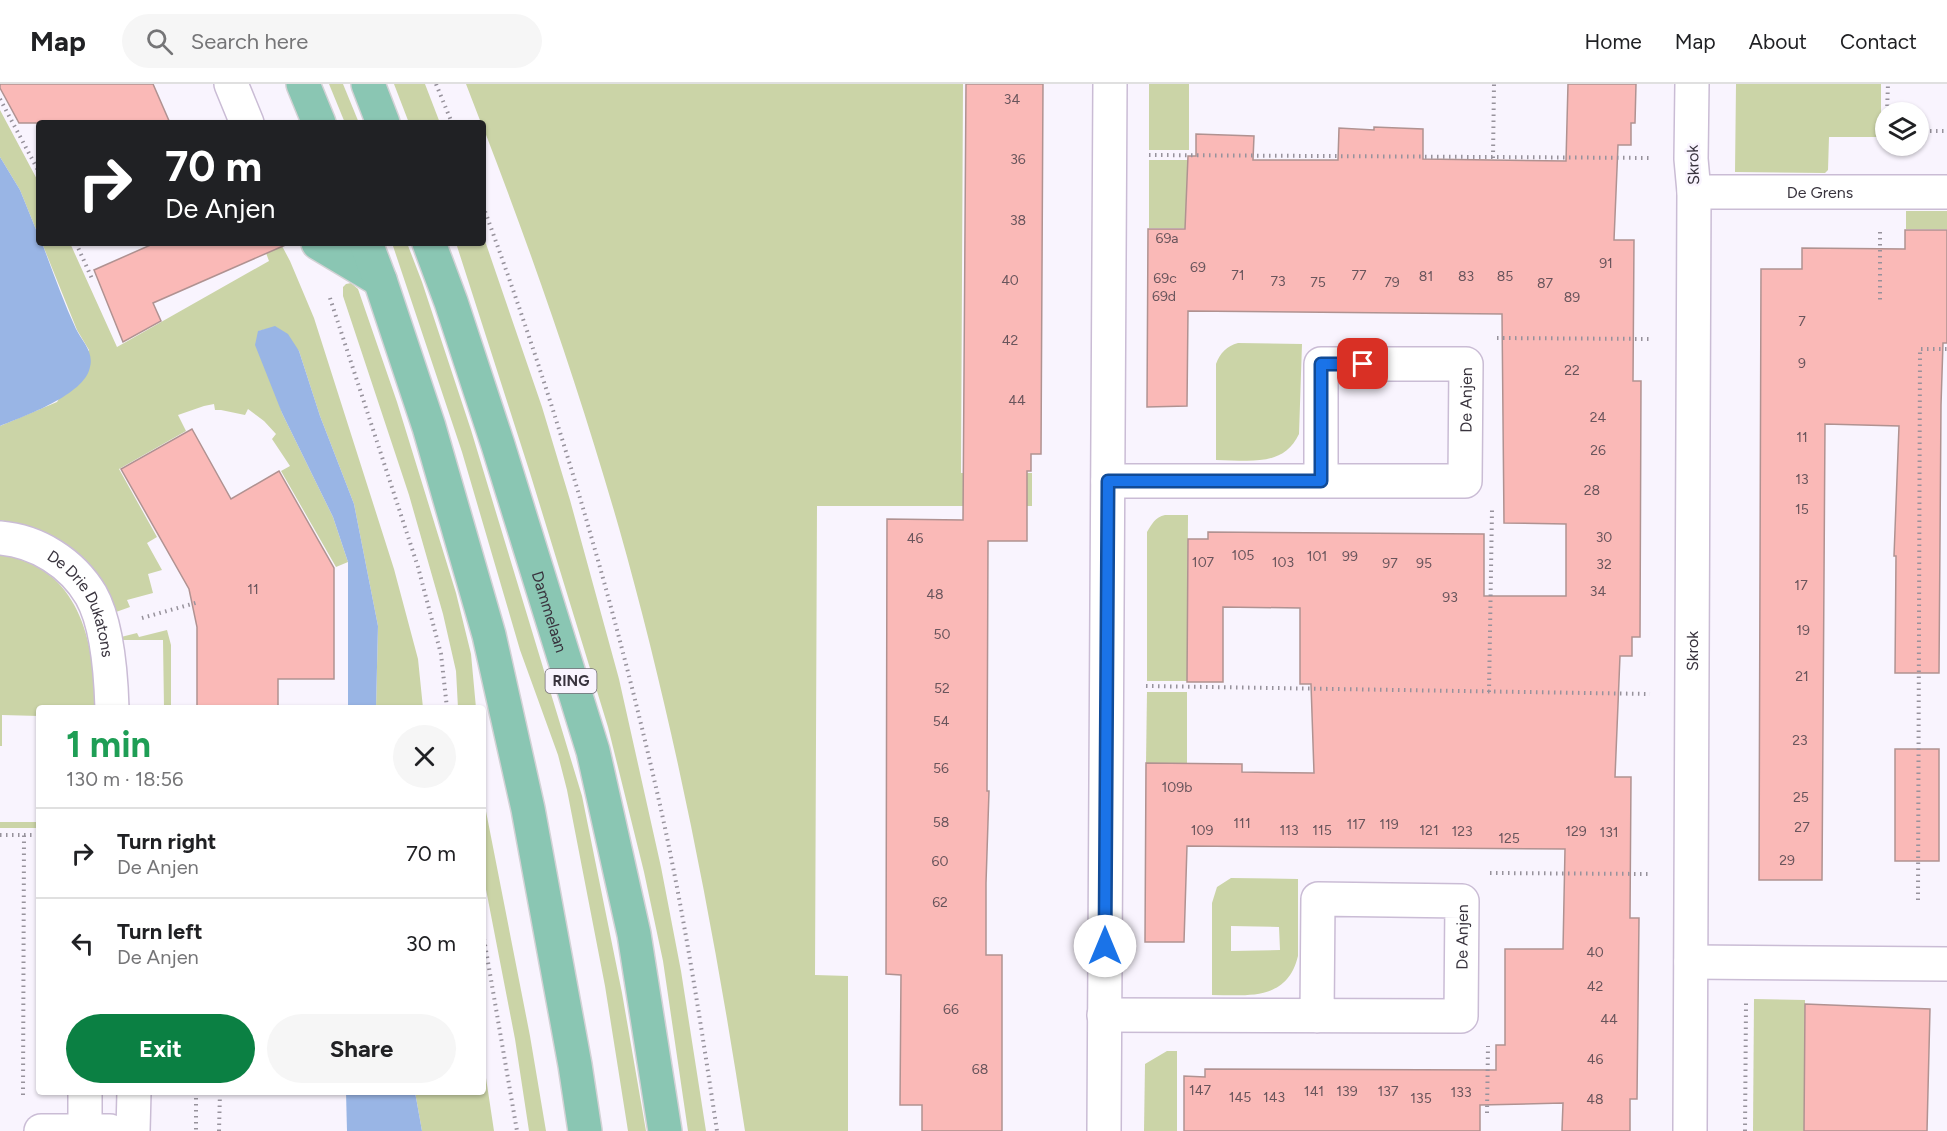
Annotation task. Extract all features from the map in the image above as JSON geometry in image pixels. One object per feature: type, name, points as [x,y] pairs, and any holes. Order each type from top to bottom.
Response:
[{"type":"main road","points":[[303,84],[318,120]]},
{"type":"main road","points":[[368,84],[382,120]]},
{"type":"main road","points":[[323,246],[380,280]]},
{"type":"main road","points":[[367,246],[429,427],[489,635],[530,820],[585,1131]]},
{"type":"main road","name":"Dammelaan","points":[[430,246],[498,445],[593,751],[634,934],[665,1131]]},
{"type":"street","points":[[231,84],[246,120]]},
{"type":"street","points":[[1104,1131],[1110,84]]},
{"type":"street","name":"Skrok","points":[[1690,1131],[1694,192],[1691,159],[1692,84]]},
{"type":"street","name":"De Grens","points":[[1694,192],[1947,192]]},
{"type":"street","name":"De Anjen","points":[[1108,481],[1321,481],[1465,481],[1466,364],[1321,364],[1321,481]]},
{"type":"street","name":"De Drie Dukatons","points":[[0,538],[31,545],[63,563],[92,597],[103,628],[109,664],[112,705]]},
{"type":"street","name":"De Anjen","points":[[1104,1016],[1317,1016],[1461,1016],[1462,901],[1318,899],[1317,1016]]},
{"type":"street","points":[[1691,962],[1947,964]]},
{"type":"street","points":[[85,1095],[85,1131]]},
{"type":"street","points":[[133,1131],[134,1095]]},
{"type":"street","points":[[32,1119],[85,1131],[110,1131]]},
{"type":"path","points":[[436,84],[451,120]]},
{"type":"path","points":[[1493,158],[1494,84]]},
{"type":"path","points":[[1887,102],[1888,84]]},
{"type":"path","points":[[0,99],[36,166]]},
{"type":"path","points":[[1929,131],[1947,131]]},
{"type":"path","points":[[1138,155],[1653,158]]},
{"type":"path","points":[[1880,192],[1880,301]]},
{"type":"path","points":[[486,214],[513,287],[568,457],[617,631],[662,815],[697,999],[717,1131]]},
{"type":"path","points":[[77,246],[93,281]]},
{"type":"path","points":[[330,295],[418,567],[441,654],[447,705]]},
{"type":"path","points":[[1495,338],[1652,339]]},
{"type":"path","points":[[1918,900],[1920,349],[1947,349]]},
{"type":"path","points":[[1489,692],[1492,510]]},
{"type":"path","points":[[103,628],[199,602]]},
{"type":"path","points":[[1136,686],[1650,694]]},
{"type":"path","points":[[0,835],[36,835]]},
{"type":"path","points":[[24,835],[32,1119]]},
{"type":"path","points":[[1490,873],[1648,874]]},
{"type":"path","points":[[486,950],[517,1131]]},
{"type":"path","points":[[1745,1131],[1746,993]]},
{"type":"path","points":[[1487,1113],[1488,1046]]},
{"type":"path","points":[[196,1095],[196,1131]]},
{"type":"path","points":[[219,1131],[220,1095]]},
{"type":"green space","points":[[329,84],[343,84],[358,120],[344,120]]},
{"type":"green space","points":[[394,84],[425,84],[439,120],[408,120]]},
{"type":"green space","points":[[466,84],[963,84],[961,473],[1032,473],[1032,506],[817,506],[815,975],[848,976],[848,1131],[745,1131],[720,979],[691,828],[639,602],[604,477],[572,376],[486,135],[486,120],[480,120]]},
{"type":"green space","points":[[1149,84],[1189,84],[1189,150],[1149,150]]},
{"type":"green space","points":[[1736,84],[1881,84],[1881,102],[1875,102],[1875,137],[1829,137],[1828,170],[1825,173],[1735,172]]},
{"type":"green space","points":[[0,110],[36,177],[36,230],[20,190],[0,157]]},
{"type":"green space","points":[[1149,160],[1189,160],[1189,228],[1149,228]]},
{"type":"green space","points":[[1906,211],[1947,211],[1947,229],[1906,229]]},
{"type":"green space","points":[[486,244],[542,407],[570,500],[619,679],[661,867],[681,971],[706,1131],[688,1131],[663,961],[644,872],[608,727],[457,246],[486,246]]},
{"type":"green space","points":[[43,246],[71,246],[117,347],[269,261],[266,253],[282,246],[314,318],[394,569],[418,659],[423,705],[376,705],[378,626],[354,504],[320,416],[299,351],[275,327],[259,331],[282,413],[333,517],[348,562],[336,567],[281,471],[290,466],[272,439],[276,434],[248,409],[245,415],[215,410],[214,404],[178,415],[186,431],[119,469],[157,537],[147,543],[162,570],[148,574],[153,593],[127,600],[130,607],[116,612],[96,575],[85,560],[72,549],[40,532],[0,520],[0,426],[57,402],[89,350],[77,330]]},
{"type":"green space","points":[[393,246],[408,246],[422,282],[471,430],[582,796],[622,993],[646,1131],[628,1131],[605,986],[567,790],[558,755],[520,650],[462,452]]},
{"type":"green space","points":[[351,283],[358,289],[397,402],[456,593],[471,654],[476,705],[458,705],[456,671],[443,614],[409,495],[343,296],[343,287]]},
{"type":"green space","points":[[1238,343],[1302,344],[1299,434],[1284,452],[1264,460],[1216,460],[1216,364],[1224,350]]},
{"type":"green space","points":[[1165,515],[1188,515],[1187,681],[1147,681],[1147,532],[1156,519]]},
{"type":"green space","points":[[0,555],[27,562],[48,574],[65,591],[77,610],[86,633],[91,657],[95,705],[36,705],[36,716],[2,715],[2,746],[0,746]]},
{"type":"green space","points":[[167,630],[171,645],[171,705],[164,705],[163,640],[121,640],[121,637],[137,633],[139,637]]},
{"type":"green space","points":[[1147,692],[1187,692],[1187,763],[1146,763]]},
{"type":"green space","points":[[486,811],[546,1131],[529,1131],[515,1039],[486,889]]},
{"type":"green space","points":[[0,822],[36,822],[36,828],[0,828]]},
{"type":"green space","points":[[1231,878],[1298,879],[1298,956],[1293,971],[1276,988],[1253,995],[1212,995],[1212,903],[1217,887]],"holes":[[[1231,926],[1279,927],[1280,950],[1231,951]]]},
{"type":"green space","points":[[1754,999],[1805,1000],[1804,1131],[1753,1131]]},
{"type":"green space","points":[[1167,1051],[1177,1051],[1177,1131],[1144,1131],[1145,1064]]},
{"type":"green space","points":[[486,1078],[494,1131],[422,1131],[416,1095],[486,1095]]},
{"type":"water","points":[[0,157],[20,190],[36,230],[36,246],[43,246],[71,318],[89,352],[91,362],[86,377],[66,395],[0,426]]},
{"type":"water","points":[[275,326],[288,334],[299,351],[320,416],[354,504],[378,626],[376,705],[348,705],[348,562],[333,517],[282,413],[255,345],[258,331]]},
{"type":"water","points":[[346,1095],[416,1095],[422,1131],[347,1131]]},
{"type":"building","points":[[0,84],[153,84],[169,120],[36,120],[36,123],[19,123]]},
{"type":"building","points":[[966,84],[1043,84],[1041,454],[1031,454],[1031,471],[1027,471],[1027,541],[988,541],[987,791],[989,791],[986,955],[1002,955],[1002,1131],[922,1131],[922,1105],[900,1105],[901,975],[886,974],[887,519],[963,520]]},
{"type":"building","points":[[1568,84],[1636,84],[1635,123],[1631,123],[1631,145],[1618,145],[1614,240],[1634,240],[1633,381],[1641,381],[1640,637],[1632,637],[1632,656],[1620,656],[1615,777],[1631,777],[1630,918],[1639,918],[1637,1099],[1630,1099],[1630,1131],[1562,1131],[1563,1103],[1480,1105],[1480,1131],[1184,1131],[1184,1076],[1205,1077],[1205,1069],[1496,1070],[1496,1045],[1505,1045],[1505,949],[1563,949],[1565,849],[1187,846],[1184,942],[1145,942],[1146,763],[1242,764],[1242,772],[1314,773],[1311,684],[1300,684],[1300,608],[1223,607],[1223,682],[1187,682],[1188,539],[1208,539],[1208,532],[1484,534],[1484,596],[1566,596],[1566,524],[1504,523],[1502,314],[1188,311],[1187,406],[1147,407],[1148,229],[1185,229],[1188,156],[1196,156],[1196,134],[1254,136],[1253,160],[1338,160],[1339,128],[1374,130],[1374,127],[1423,129],[1423,159],[1566,161]]},
{"type":"building","points":[[1905,230],[1947,230],[1947,343],[1943,343],[1941,405],[1939,673],[1895,673],[1896,556],[1894,556],[1899,426],[1825,424],[1822,880],[1759,880],[1761,269],[1802,269],[1802,248],[1905,249]]},
{"type":"building","points":[[148,246],[283,246],[153,303],[161,321],[123,342],[94,270]]},
{"type":"building","points":[[192,429],[231,499],[279,471],[334,568],[334,679],[278,679],[278,705],[197,705],[197,627],[189,589],[121,469]]},
{"type":"building","points":[[1895,749],[1939,749],[1939,861],[1895,861]]},
{"type":"building","points":[[1805,1004],[1930,1009],[1927,1131],[1804,1131]]},
{"type":"route","points":[[1105,946],[1108,481],[1321,481],[1321,364],[1363,364]]}]
